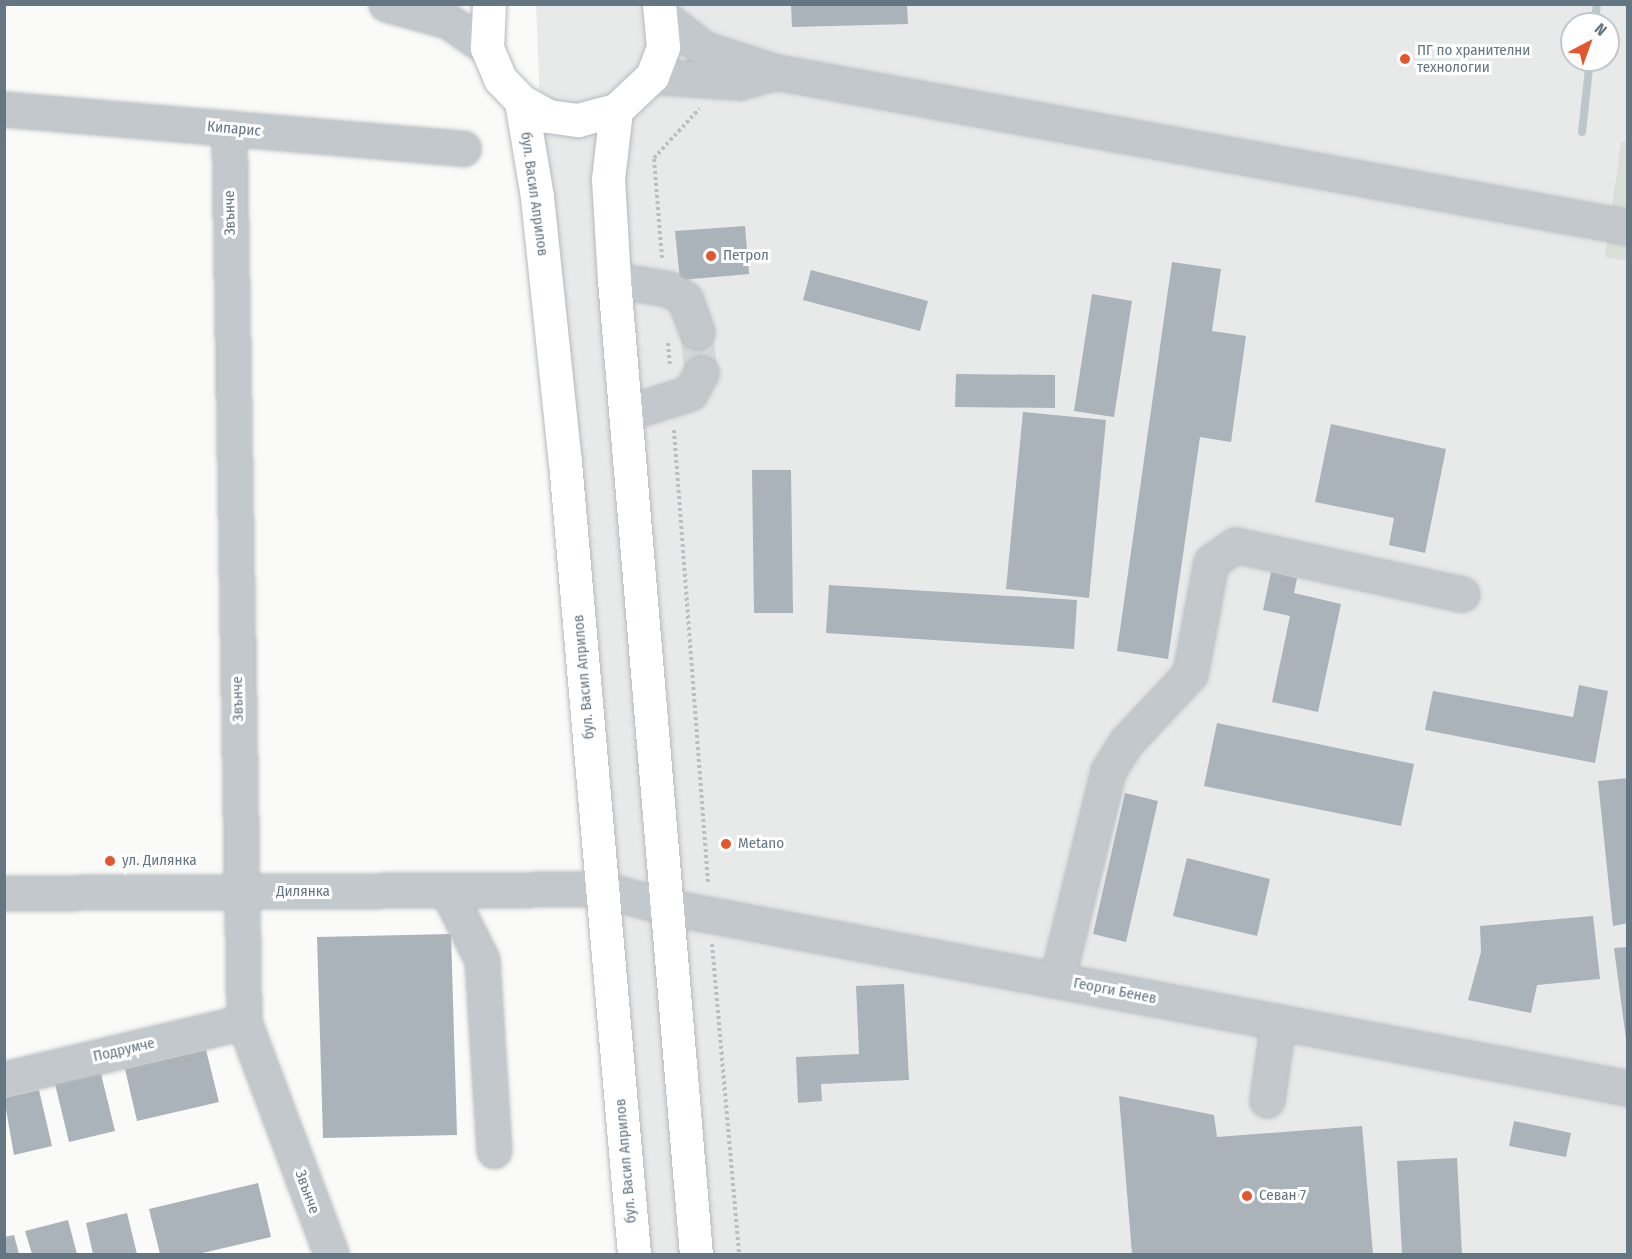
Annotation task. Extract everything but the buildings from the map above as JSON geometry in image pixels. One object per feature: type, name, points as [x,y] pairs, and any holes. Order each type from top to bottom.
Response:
[{"type":"main road","points":[[489,4],[487,48],[500,79],[521,101],[548,116],[578,120],[616,110],[652,76],[663,47],[661,11]]},
{"type":"main road","name":"бул. Васил Априлов","points":[[521,101],[537,197],[565,462],[634,1254]]},
{"type":"main road","points":[[616,110],[608,179],[614,280],[663,906],[696,1254]]},
{"type":"street","points":[[386,4],[448,21],[487,48]]},
{"type":"street","points":[[661,11],[704,49],[776,72],[1628,227]]},
{"type":"street","points":[[652,76],[739,82],[776,72]]},
{"type":"street","name":"Кипарис","points":[[4,110],[463,148]]},
{"type":"street","name":"Звънче","points":[[229,128],[244,1022],[325,1253]]},
{"type":"street","points":[[614,280],[664,288],[685,299],[697,332]]},
{"type":"street","points":[[626,412],[690,393],[701,373]]},
{"type":"street","points":[[1057,980],[1108,771],[1127,741],[1190,674],[1211,561],[1235,545],[1462,594]]},
{"type":"street","name":"Дилянка","points":[[4,893],[602,890]]},
{"type":"street","name":"Георги Бенев","points":[[602,890],[663,906],[1628,1088]]},
{"type":"street","points":[[448,892],[482,960],[494,1151]]},
{"type":"street","name":"Подрумче","points":[[4,1079],[244,1022]]},
{"type":"street","points":[[1267,1100],[1278,1022]]},
{"type":"path","points":[[704,80],[699,109],[654,158],[710,915],[739,1254]]},
{"type":"shaded area","points":[[536,5],[1627,5],[1627,140],[1621,142],[1606,257],[1628,261],[1627,1254],[622,1254],[553,434]]},
{"type":"shaded area","points":[[1627,140],[1627,261],[1605,257],[1621,142]]},
{"type":"waterway","points":[[1596,12],[1597,4]]},
{"type":"waterway","points":[[1582,132],[1589,72]]},
{"type":"tunnel","points":[[697,332],[701,373]]},
{"type":"place","name":"ПГ по хранителни технологии","points":[[1405,59]]},
{"type":"place","name":"Петрол","points":[[711,256]]},
{"type":"place","name":"Metano","points":[[726,844]]},
{"type":"place","name":"ул. Дилянка","points":[[110,861]]},
{"type":"place","name":"Севан 7","points":[[1247,1196]]}]
